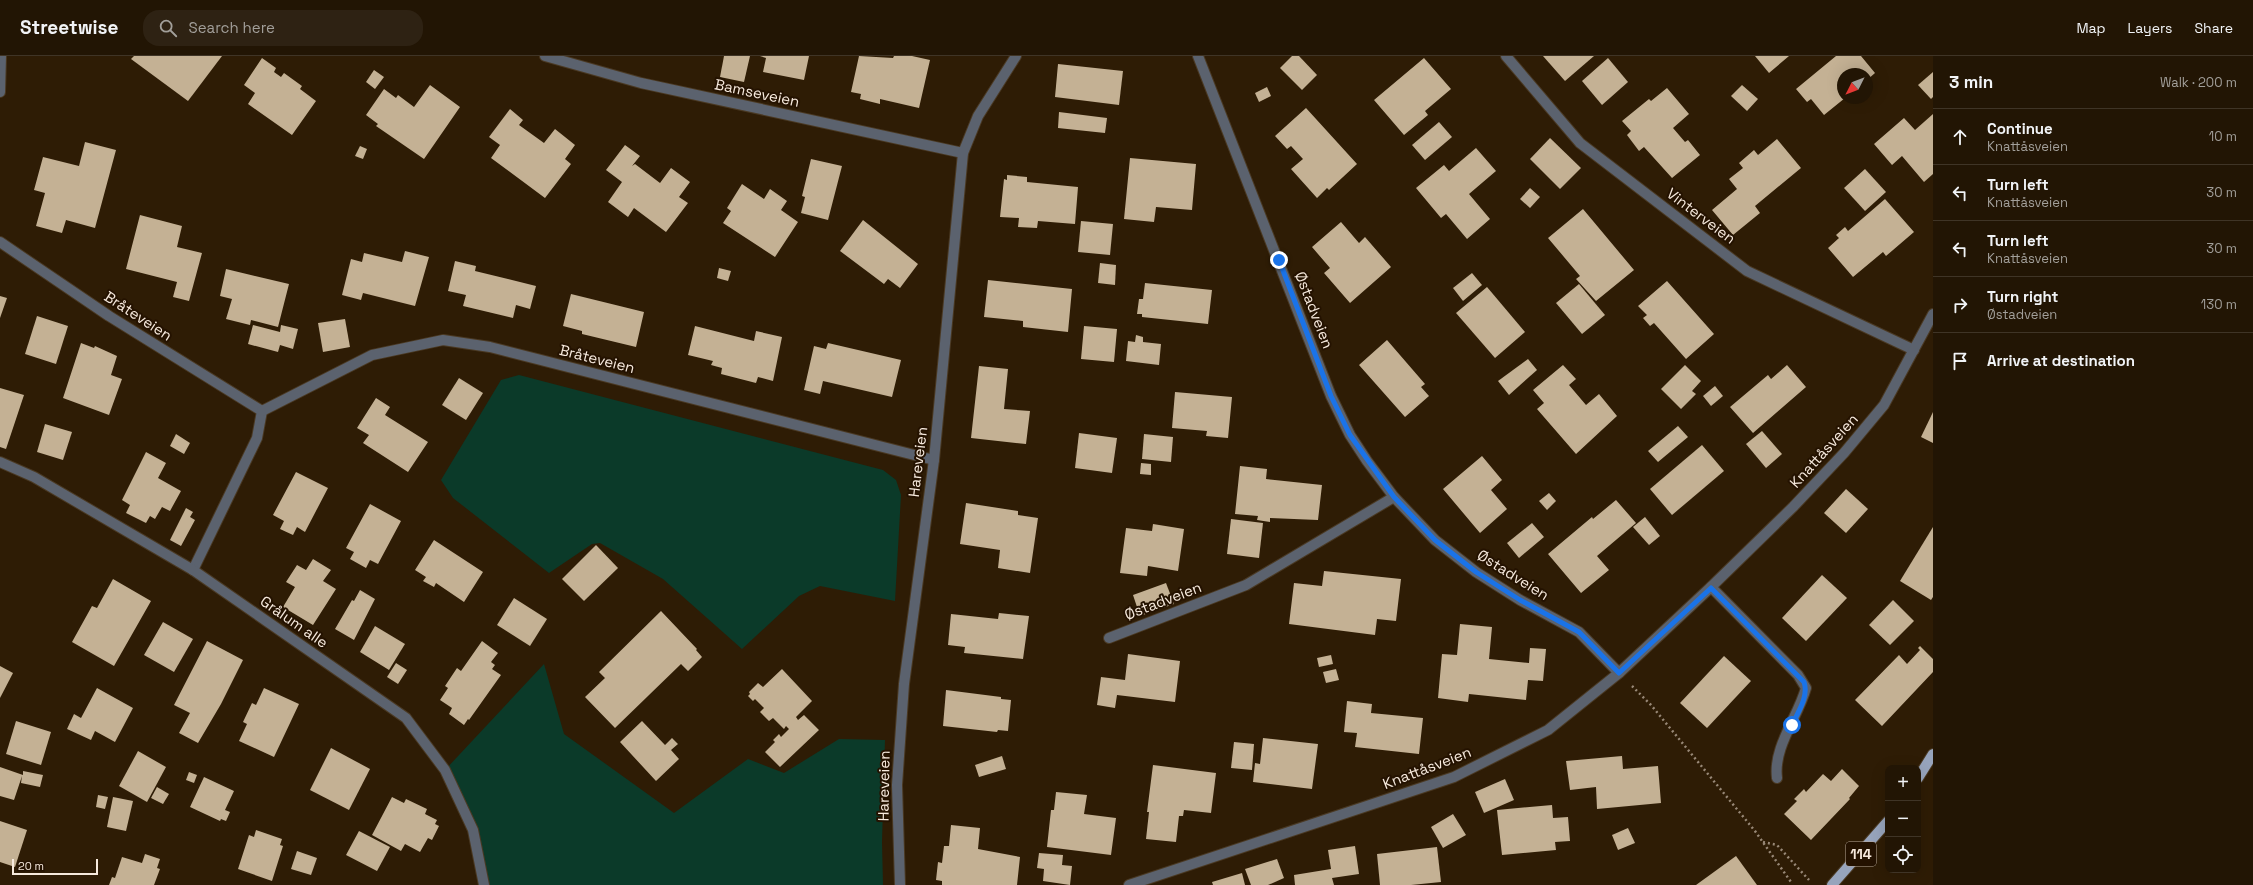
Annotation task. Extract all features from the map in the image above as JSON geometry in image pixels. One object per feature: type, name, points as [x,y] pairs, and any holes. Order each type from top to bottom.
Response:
[{"type":"main road","points":[[1921,773],[1933,754]]},
{"type":"main road","name":"114","points":[[1832,885],[1885,824]]},
{"type":"street","points":[[0,92],[1,56]]},
{"type":"street","name":"Bamseveien","points":[[545,56],[641,83],[964,153]]},
{"type":"street","name":"Hareveien","points":[[900,885],[897,785],[902,715],[934,460],[964,153],[978,116],[1016,56]]},
{"type":"street","name":"Østadveien","points":[[1198,56],[1331,396],[1350,435],[1394,497],[1435,540],[1482,576],[1520,600],[1579,632],[1619,673]]},
{"type":"street","name":"Vinterveien","points":[[1506,56],[1580,143],[1747,271],[1914,350]]},
{"type":"street","name":"Bråteveien","points":[[0,242],[109,316],[262,412],[372,355],[443,340],[490,347],[934,460]]},
{"type":"street","name":"Knattåsveien","points":[[1129,885],[1454,777],[1548,730],[1619,673],[1711,588],[1793,507],[1844,453],[1884,405],[1933,314]]},
{"type":"street","points":[[193,570],[257,438],[262,412]]},
{"type":"street","name":"Grålum alle","points":[[0,462],[34,477],[193,570],[406,718],[445,770],[473,830],[484,885]]},
{"type":"street","name":"Østadveien","points":[[1110,638],[1246,585],[1394,497]]},
{"type":"street","points":[[1711,588],[1798,675],[1806,688],[1802,706],[1778,758],[1777,778]]},
{"type":"path","points":[[1619,673],[1651,705],[1762,842],[1790,882]]},
{"type":"path","points":[[1762,842],[1777,845],[1809,880]]},
{"type":"green space","points":[[519,375],[883,470],[896,480],[901,495],[895,601],[820,586],[799,596],[742,649],[663,579],[600,543],[592,544],[549,573],[453,498],[441,480],[501,380]]},
{"type":"green space","points":[[544,664],[564,734],[674,813],[748,759],[784,773],[839,739],[885,740],[882,842],[883,885],[484,885],[473,830],[445,770]]},
{"type":"building","points":[[134,56],[222,56],[188,101],[131,59]]},
{"type":"building","points":[[724,56],[750,56],[744,82],[720,77]]},
{"type":"building","points":[[760,56],[809,56],[804,80],[763,72],[766,58]]},
{"type":"building","points":[[859,56],[893,58],[894,56],[912,56],[930,60],[919,108],[880,99],[880,104],[860,99],[861,94],[851,92]]},
{"type":"building","points":[[1292,56],[1299,56],[1317,75],[1302,90],[1280,68]]},
{"type":"building","points":[[1543,56],[1594,56],[1565,81]]},
{"type":"building","points":[[1755,56],[1789,56],[1769,73]]},
{"type":"building","points":[[1836,56],[1861,56],[1871,68],[1837,68],[1838,104],[1824,115],[1811,99],[1807,102],[1796,89]]},
{"type":"building","points":[[262,58],[276,68],[274,72],[281,77],[284,73],[302,86],[300,89],[316,101],[292,135],[248,104],[255,93],[244,85]]},
{"type":"building","points":[[1424,58],[1451,89],[1425,111],[1428,115],[1404,135],[1374,100]]},
{"type":"building","points":[[1608,58],[1628,82],[1602,105],[1582,81]]},
{"type":"building","points":[[1058,64],[1123,71],[1119,105],[1055,97]]},
{"type":"building","points":[[374,70],[384,77],[375,89],[366,82]]},
{"type":"building","points":[[1933,72],[1933,97],[1931,99],[1918,85]]},
{"type":"building","points":[[430,85],[460,107],[424,159],[376,126],[378,124],[366,115],[384,89],[396,98],[398,95],[414,107]]},
{"type":"building","points":[[1742,85],[1758,99],[1747,111],[1731,96]]},
{"type":"building","points":[[1267,87],[1271,96],[1259,102],[1255,93]]},
{"type":"building","points":[[1667,88],[1689,114],[1673,128],[1685,142],[1688,140],[1700,155],[1672,178],[1644,147],[1639,151],[1627,135],[1631,131],[1622,121],[1649,99],[1651,101]]},
{"type":"building","points":[[1306,108],[1357,164],[1329,190],[1327,188],[1317,198],[1291,169],[1303,159],[1291,146],[1287,149],[1275,136]]},
{"type":"building","points":[[510,109],[523,120],[519,125],[544,143],[555,129],[575,145],[565,159],[571,164],[545,198],[491,158],[500,145],[489,137]]},
{"type":"building","points":[[1059,112],[1107,118],[1105,133],[1058,128]]},
{"type":"building","points":[[1933,114],[1933,174],[1924,182],[1902,156],[1892,165],[1874,144],[1904,118],[1915,130]]},
{"type":"building","points":[[1439,122],[1452,137],[1425,160],[1412,145]]},
{"type":"building","points":[[1550,138],[1581,168],[1560,189],[1530,159]]},
{"type":"building","points":[[1777,139],[1801,168],[1755,206],[1760,213],[1733,235],[1712,210],[1737,189],[1729,179],[1743,168],[1739,163],[1754,150],[1758,155]]},
{"type":"building","points":[[85,142],[116,150],[95,228],[66,220],[62,233],[36,226],[45,193],[34,190],[43,157],[79,166]]},
{"type":"building","points":[[625,145],[640,156],[632,166],[635,164],[660,183],[671,168],[690,182],[679,197],[688,203],[666,232],[634,208],[628,217],[608,202],[622,182],[606,170]]},
{"type":"building","points":[[360,146],[367,149],[363,159],[355,156]]},
{"type":"building","points":[[1476,148],[1496,171],[1469,194],[1490,219],[1467,239],[1446,214],[1441,218],[1416,188],[1444,165],[1449,171]]},
{"type":"building","points":[[1130,158],[1196,164],[1192,210],[1156,207],[1154,222],[1124,219]]},
{"type":"building","points":[[811,159],[842,166],[828,220],[801,213],[805,197],[802,196]]},
{"type":"building","points":[[1865,169],[1886,192],[1865,211],[1844,188]]},
{"type":"building","points":[[1007,175],[1027,177],[1027,182],[1078,187],[1075,224],[1038,221],[1037,228],[1018,227],[1019,218],[1000,217],[1004,179],[1007,180]]},
{"type":"building","points":[[742,184],[764,199],[770,189],[787,201],[781,210],[798,222],[775,257],[723,223],[731,211],[727,208]]},
{"type":"building","points":[[1530,188],[1540,197],[1530,208],[1520,199]]},
{"type":"building","points":[[1885,199],[1914,232],[1886,256],[1883,252],[1853,277],[1828,248],[1839,238],[1836,235],[1845,227],[1848,231]]},
{"type":"building","points":[[1583,209],[1634,270],[1596,301],[1576,279],[1580,276],[1548,238]]},
{"type":"building","points":[[140,215],[182,226],[177,247],[202,253],[189,301],[173,297],[177,282],[126,269]]},
{"type":"building","points":[[863,220],[918,264],[900,288],[888,279],[884,284],[840,251]]},
{"type":"building","points":[[1081,221],[1113,224],[1110,255],[1078,252]]},
{"type":"building","points":[[1341,222],[1359,243],[1365,237],[1391,267],[1350,303],[1324,273],[1330,268],[1312,247]]},
{"type":"building","points":[[405,251],[429,257],[415,306],[363,293],[361,300],[342,295],[351,259],[362,262],[364,253],[402,262]]},
{"type":"building","points":[[455,261],[476,266],[475,271],[536,286],[530,309],[516,305],[513,318],[463,306],[466,295],[448,291]]},
{"type":"building","points":[[1100,263],[1116,265],[1115,285],[1098,283]]},
{"type":"building","points":[[719,268],[731,271],[728,281],[717,278]]},
{"type":"building","points":[[226,269],[289,284],[278,327],[251,320],[250,325],[226,319],[232,299],[220,296]]},
{"type":"building","points":[[1472,273],[1482,285],[1463,301],[1453,288]]},
{"type":"building","points":[[988,280],[1072,289],[1068,332],[1023,327],[1023,321],[984,317]]},
{"type":"building","points":[[1667,281],[1714,334],[1686,359],[1654,323],[1650,326],[1643,318],[1647,315],[1638,306]]},
{"type":"building","points":[[1145,283],[1212,290],[1208,324],[1142,317],[1142,314],[1137,314],[1139,299],[1143,299]]},
{"type":"building","points":[[1579,284],[1605,315],[1582,334],[1556,303]]},
{"type":"building","points":[[1487,287],[1525,332],[1495,358],[1456,313]]},
{"type":"building","points":[[571,294],[644,312],[636,347],[582,334],[582,331],[563,326]]},
{"type":"building","points":[[0,296],[7,298],[0,318]]},
{"type":"building","points":[[37,316],[68,326],[56,364],[25,354]]},
{"type":"building","points":[[345,319],[350,347],[323,352],[318,323]]},
{"type":"building","points":[[253,325],[280,332],[281,325],[298,329],[293,349],[280,345],[278,352],[248,344]]},
{"type":"building","points":[[695,326],[754,341],[756,331],[782,337],[773,381],[758,377],[756,383],[721,374],[722,368],[711,365],[713,361],[688,355]]},
{"type":"building","points":[[1084,326],[1117,329],[1114,362],[1081,359]]},
{"type":"building","points":[[1136,335],[1143,337],[1143,342],[1161,344],[1159,365],[1126,361],[1128,341],[1135,342]]},
{"type":"building","points":[[1387,340],[1425,384],[1421,387],[1429,396],[1405,417],[1359,365]]},
{"type":"building","points":[[81,343],[94,348],[95,346],[117,356],[111,375],[122,379],[109,415],[63,398]]},
{"type":"building","points":[[828,343],[901,360],[892,397],[823,381],[820,394],[804,390],[814,346],[826,349]]},
{"type":"building","points":[[1528,359],[1537,370],[1509,395],[1498,381]]},
{"type":"building","points":[[1563,365],[1576,379],[1569,385],[1586,405],[1599,394],[1617,416],[1576,454],[1537,409],[1544,403],[1533,390]]},
{"type":"building","points":[[1685,365],[1701,381],[1692,391],[1696,394],[1681,409],[1661,389]]},
{"type":"building","points":[[1787,365],[1806,387],[1753,433],[1730,407],[1768,375],[1771,379]]},
{"type":"building","points":[[979,366],[1008,369],[1004,409],[1030,411],[1026,444],[971,438]]},
{"type":"building","points":[[459,378],[483,393],[466,420],[442,405]]},
{"type":"building","points":[[1715,386],[1723,396],[1711,406],[1703,396]]},
{"type":"building","points":[[0,388],[24,395],[6,449],[0,447]]},
{"type":"building","points":[[1175,392],[1232,397],[1228,438],[1206,436],[1207,431],[1172,428]]},
{"type":"building","points":[[376,398],[390,407],[385,415],[428,442],[408,472],[363,443],[369,435],[357,428]]},
{"type":"building","points":[[1933,412],[1933,443],[1921,437]]},
{"type":"building","points":[[45,424],[72,432],[63,460],[37,452]]},
{"type":"building","points":[[1678,426],[1688,437],[1658,462],[1648,451]]},
{"type":"building","points":[[1762,431],[1782,454],[1766,468],[1746,444]]},
{"type":"building","points":[[1079,433],[1117,438],[1112,473],[1075,468]]},
{"type":"building","points":[[176,434],[190,443],[184,454],[170,446]]},
{"type":"building","points":[[1144,434],[1173,437],[1171,462],[1142,459]]},
{"type":"building","points":[[1702,445],[1724,471],[1672,515],[1650,489]]},
{"type":"building","points":[[146,452],[166,463],[158,478],[181,491],[170,511],[162,507],[155,519],[150,516],[146,523],[126,513],[130,505],[122,500]]},
{"type":"building","points":[[1482,456],[1502,480],[1491,490],[1507,509],[1480,533],[1443,489]]},
{"type":"building","points":[[1141,463],[1151,464],[1151,475],[1140,474]]},
{"type":"building","points":[[1240,466],[1267,469],[1266,479],[1322,485],[1318,520],[1270,518],[1270,522],[1257,520],[1258,516],[1235,514]]},
{"type":"building","points":[[296,472],[328,488],[305,532],[297,527],[293,535],[280,529],[284,521],[273,515]]},
{"type":"building","points":[[1846,489],[1868,509],[1846,533],[1824,513]]},
{"type":"building","points":[[1549,493],[1556,501],[1547,510],[1539,501]]},
{"type":"building","points":[[1616,500],[1636,523],[1597,556],[1609,570],[1581,593],[1548,554],[1592,517],[1593,519]]},
{"type":"building","points":[[966,503],[1018,511],[1018,515],[1038,518],[1030,573],[998,568],[1000,550],[960,544]]},
{"type":"building","points":[[370,504],[401,521],[378,564],[370,560],[366,568],[350,559],[354,552],[346,548]]},
{"type":"building","points":[[186,508],[193,512],[190,517],[195,520],[181,546],[170,540]]},
{"type":"building","points":[[1645,517],[1660,536],[1649,545],[1633,527]]},
{"type":"building","points":[[1231,519],[1263,523],[1259,558],[1227,554]]},
{"type":"building","points":[[1532,523],[1544,537],[1519,558],[1507,543]]},
{"type":"building","points":[[1153,524],[1184,529],[1178,571],[1148,566],[1147,576],[1120,573],[1126,528],[1152,531]]},
{"type":"building","points":[[1933,527],[1933,597],[1931,600],[1900,581]]},
{"type":"building","points":[[434,540],[483,572],[464,602],[436,583],[434,587],[423,581],[426,577],[415,570]]},
{"type":"building","points":[[596,545],[618,568],[584,601],[562,579]]},
{"type":"building","points":[[313,559],[331,570],[323,581],[336,589],[313,625],[283,607],[295,587],[286,582],[297,565],[306,570]]},
{"type":"building","points":[[1324,571],[1401,579],[1396,621],[1377,619],[1375,635],[1289,624],[1294,583],[1322,586]]},
{"type":"building","points":[[1822,575],[1847,598],[1806,641],[1782,618]]},
{"type":"building","points":[[113,579],[151,601],[114,666],[72,642],[92,606],[97,608]]},
{"type":"building","points":[[1166,583],[1174,604],[1140,616],[1133,595]]},
{"type":"building","points":[[360,590],[375,599],[354,640],[335,629],[352,600],[354,601]]},
{"type":"building","points":[[514,598],[547,619],[530,646],[497,625]]},
{"type":"building","points":[[1893,600],[1914,621],[1890,645],[1869,625]]},
{"type":"building","points":[[661,611],[697,649],[696,650],[702,657],[688,671],[681,664],[615,728],[585,697],[605,678],[599,672]]},
{"type":"building","points":[[999,613],[1029,616],[1023,659],[964,653],[965,647],[948,645],[951,614],[998,619]]},
{"type":"building","points":[[163,622],[193,639],[174,672],[144,655]]},
{"type":"building","points":[[1460,624],[1492,627],[1489,659],[1529,663],[1530,648],[1546,649],[1543,681],[1528,680],[1526,700],[1469,694],[1468,702],[1438,698],[1442,654],[1457,655]]},
{"type":"building","points":[[375,626],[405,644],[389,670],[360,652]]},
{"type":"building","points":[[207,641],[243,660],[221,704],[198,743],[179,733],[190,713],[174,705]]},
{"type":"building","points":[[482,641],[498,653],[491,662],[495,665],[492,669],[501,675],[464,725],[449,714],[452,708],[440,700],[448,688],[445,686],[457,668],[461,671]]},
{"type":"building","points":[[1920,646],[1933,659],[1933,672],[1882,726],[1855,700],[1899,655],[1907,664],[1920,650],[1918,648]]},
{"type":"building","points":[[1128,654],[1180,661],[1175,702],[1117,695],[1115,708],[1097,705],[1101,677],[1125,680]]},
{"type":"building","points":[[1331,655],[1333,664],[1319,667],[1317,658]]},
{"type":"building","points":[[1724,656],[1751,681],[1707,728],[1680,703]]},
{"type":"building","points":[[396,663],[407,670],[398,684],[387,677]]},
{"type":"building","points":[[0,666],[13,673],[0,698]]},
{"type":"building","points":[[782,669],[812,701],[796,717],[798,720],[804,715],[819,730],[780,767],[765,752],[775,742],[773,740],[779,734],[781,737],[789,729],[786,726],[784,729],[773,718],[769,721],[760,712],[764,708],[755,699],[753,701],[748,696],[750,694],[749,692],[758,683],[763,687]]},
{"type":"building","points":[[1336,669],[1339,680],[1326,683],[1323,672]]},
{"type":"building","points":[[97,688],[133,708],[115,742],[95,731],[91,740],[67,729],[74,714],[81,718]]},
{"type":"building","points":[[264,688],[299,704],[274,757],[239,741],[247,724],[243,722],[252,703],[256,705]]},
{"type":"building","points":[[946,690],[1001,697],[1001,699],[1011,700],[1008,731],[998,730],[997,732],[943,726]]},
{"type":"building","points":[[1347,701],[1372,704],[1371,713],[1423,718],[1419,754],[1355,747],[1357,733],[1344,732]]},
{"type":"building","points":[[16,721],[51,732],[41,765],[6,754]]},
{"type":"building","points":[[642,721],[665,745],[672,738],[678,744],[671,750],[679,759],[656,781],[620,742]]},
{"type":"building","points":[[1263,738],[1318,744],[1312,789],[1253,782],[1255,763],[1260,764]]},
{"type":"building","points":[[1234,742],[1254,744],[1252,770],[1231,768]]},
{"type":"building","points":[[331,748],[370,769],[349,810],[310,790]]},
{"type":"building","points":[[138,751],[166,767],[147,802],[119,786]]},
{"type":"building","points":[[1002,756],[1006,769],[979,777],[975,765]]},
{"type":"building","points":[[1622,756],[1623,769],[1658,766],[1661,803],[1597,809],[1596,787],[1570,790],[1566,761]]},
{"type":"building","points":[[1153,765],[1216,773],[1211,813],[1184,810],[1183,816],[1179,816],[1176,842],[1146,839],[1149,812],[1147,812]]},
{"type":"building","points":[[0,767],[23,775],[23,771],[43,775],[40,787],[21,783],[22,776],[14,800],[0,796]]},
{"type":"building","points":[[1842,769],[1859,786],[1849,798],[1850,799],[1811,840],[1784,814],[1797,801],[1794,799],[1804,789],[1806,792],[1823,774],[1831,781]]},
{"type":"building","points":[[189,772],[197,775],[194,783],[186,780]]},
{"type":"building","points":[[204,777],[234,791],[225,810],[230,812],[226,821],[221,819],[220,821],[190,807]]},
{"type":"building","points":[[1505,779],[1514,800],[1484,813],[1475,792]]},
{"type":"building","points":[[157,787],[169,794],[163,804],[151,798]]},
{"type":"building","points":[[1056,792],[1087,795],[1084,814],[1116,818],[1111,855],[1047,847],[1051,810],[1054,810]]},
{"type":"building","points":[[98,795],[108,797],[105,809],[96,807]]},
{"type":"building","points":[[113,797],[133,801],[126,831],[107,827]]},
{"type":"building","points":[[392,797],[404,803],[406,799],[427,809],[425,814],[437,820],[435,824],[439,826],[432,840],[428,838],[420,852],[405,844],[401,851],[372,835]]},
{"type":"building","points":[[1552,805],[1553,818],[1568,817],[1570,841],[1555,842],[1556,850],[1502,855],[1497,810]]},
{"type":"building","points":[[1453,814],[1466,835],[1443,848],[1431,827]]},
{"type":"building","points":[[0,821],[27,830],[15,867],[0,862]]},
{"type":"building","points":[[951,825],[980,828],[978,849],[1020,857],[1017,885],[942,885],[942,881],[936,880],[938,862],[942,863],[944,846],[949,846]]},
{"type":"building","points":[[1628,828],[1635,843],[1618,850],[1612,835]]},
{"type":"building","points":[[256,830],[282,839],[280,845],[283,846],[272,881],[238,869],[249,835],[254,837]]},
{"type":"building","points":[[359,831],[390,847],[377,871],[346,855]]},
{"type":"building","points":[[1355,846],[1359,874],[1332,878],[1334,885],[1295,885],[1294,875],[1331,869],[1328,850]]},
{"type":"building","points":[[1437,847],[1441,882],[1411,885],[1380,885],[1377,854]]},
{"type":"building","points":[[297,851],[317,858],[311,875],[291,869]]},
{"type":"building","points":[[1039,853],[1063,855],[1062,865],[1072,866],[1070,885],[1043,881],[1044,869],[1037,868]]},
{"type":"building","points":[[145,854],[160,859],[157,868],[160,869],[154,885],[109,885],[112,877],[115,878],[122,857],[142,863]]},
{"type":"building","points":[[1736,856],[1757,885],[1696,885]]},
{"type":"building","points":[[1277,859],[1284,878],[1268,885],[1251,885],[1245,869]]},
{"type":"building","points":[[1242,873],[1245,885],[1213,885],[1212,882]]},
{"type":"route","points":[[1279,260],[1331,396],[1350,435],[1394,497],[1435,540],[1476,572],[1520,600],[1579,632],[1619,673],[1711,588],[1804,682],[1806,688],[1802,706],[1792,725]]}]
